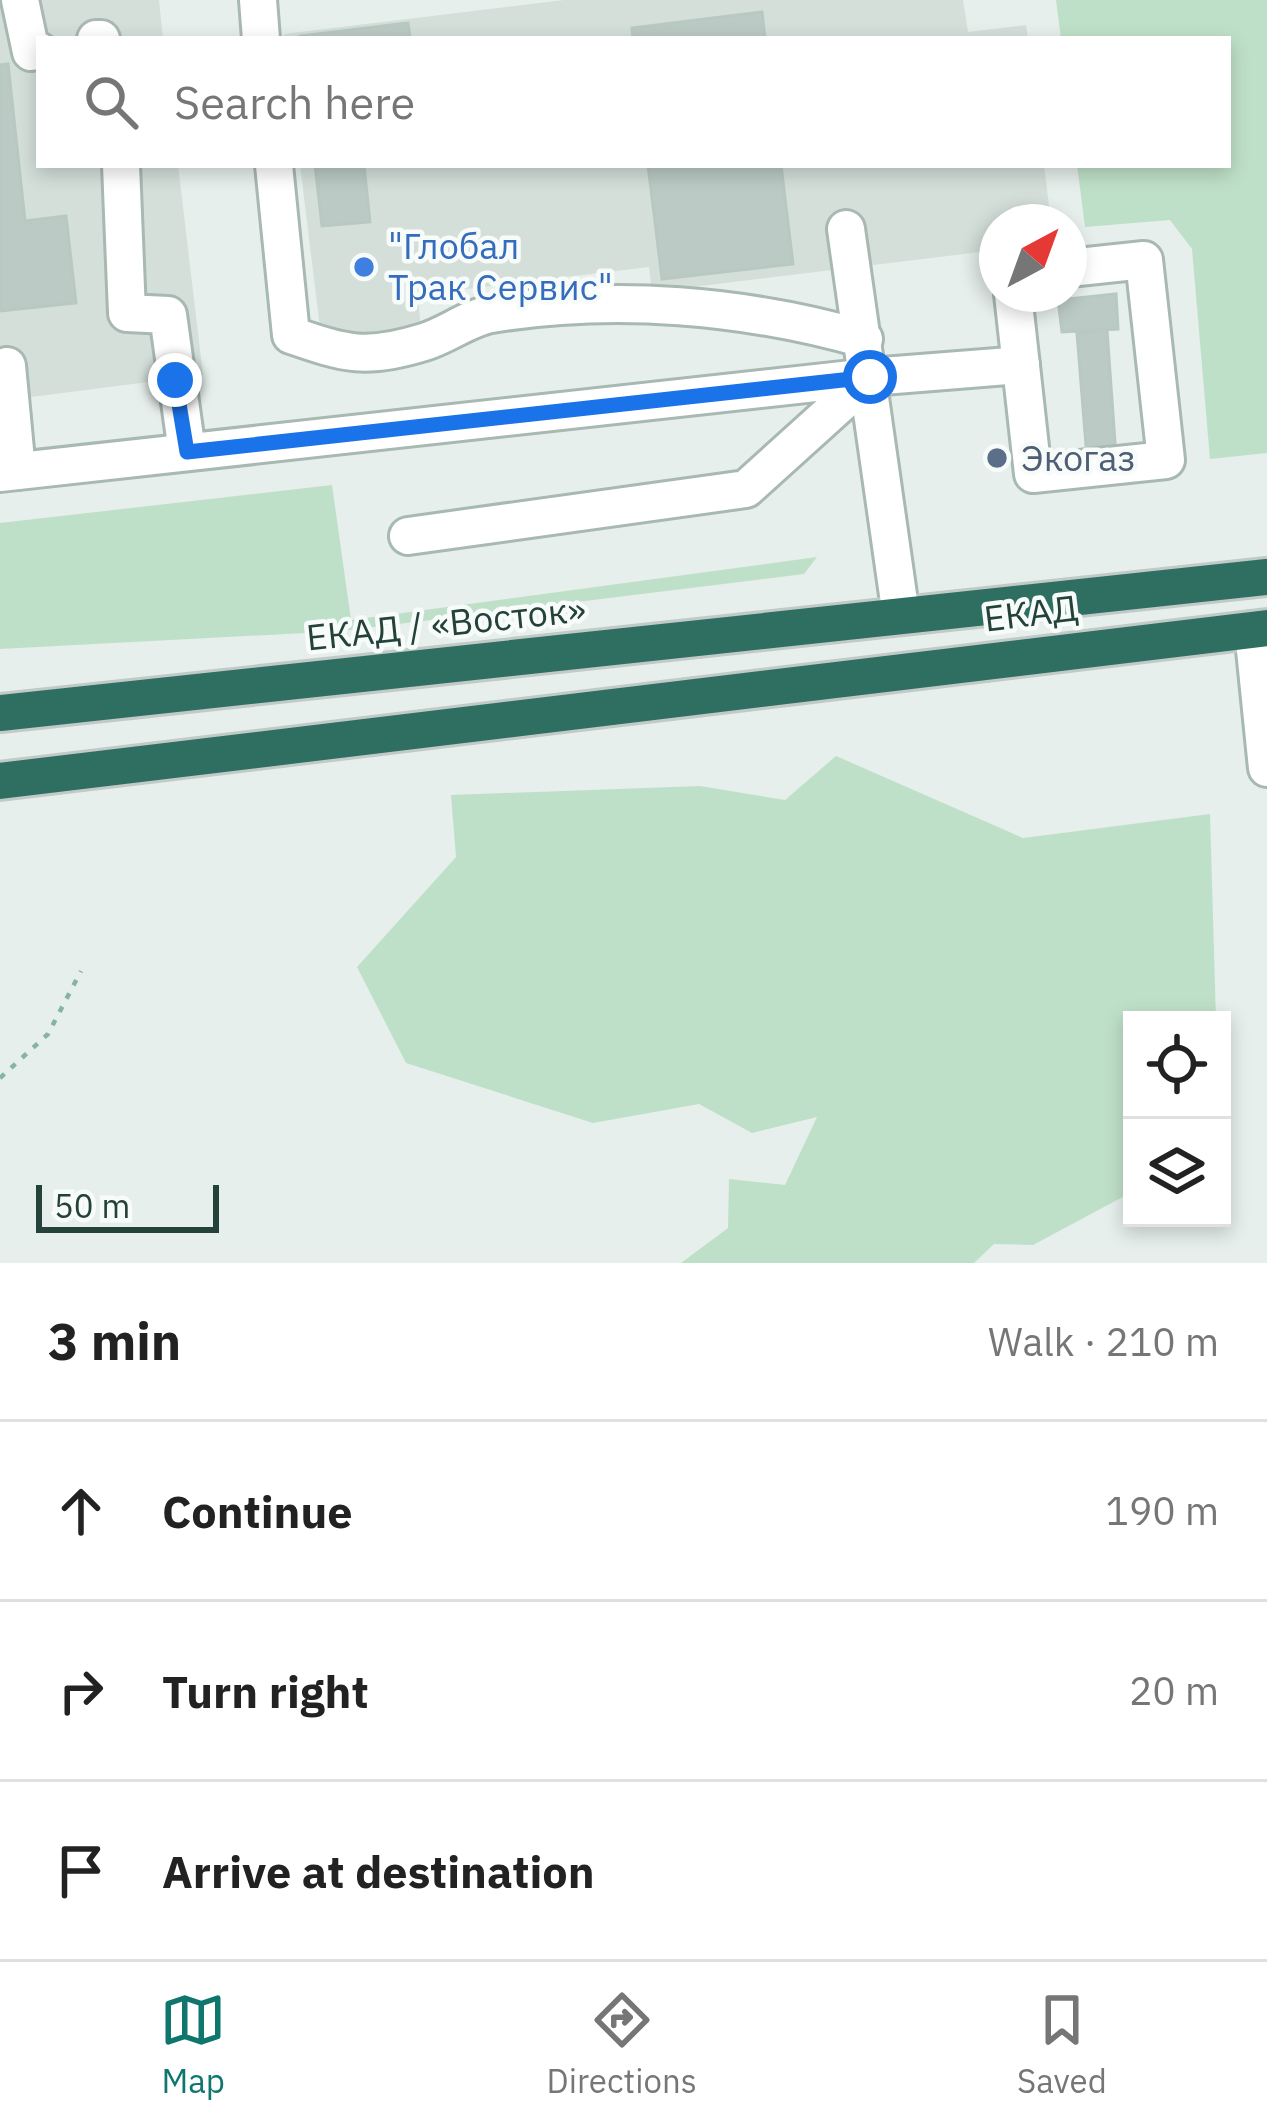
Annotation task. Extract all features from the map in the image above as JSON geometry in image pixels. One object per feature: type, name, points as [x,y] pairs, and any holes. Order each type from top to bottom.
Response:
[{"type":"highway","name":"ЕКАД","points":[[901,616],[1267,577]]},
{"type":"highway","name":"ЕКАД / «Восток»","points":[[0,713],[901,616]]},
{"type":"highway","name":"ЕКАД","points":[[0,781],[1260,629]]},
{"type":"street","points":[[20,0],[31,52],[36,51]]},
{"type":"street","points":[[258,0],[262,36]]},
{"type":"street","points":[[121,168],[127,313],[168,315],[187,452]]},
{"type":"street","points":[[274,168],[291,335],[351,356],[424,342],[486,315],[606,302],[795,319],[864,339]]},
{"type":"street","points":[[846,229],[901,616]]},
{"type":"street","points":[[1015,312],[1033,474],[1166,460],[1144,260],[1087,266]]},
{"type":"street","points":[[7,366],[9,472],[870,377],[1021,365]]},
{"type":"street","points":[[408,536],[746,489],[870,377]]},
{"type":"street","points":[[1260,629],[1267,768]]},
{"type":"path","points":[[0,1078],[48,1034],[81,971]]},
{"type":"shaded area","points":[[0,0],[159,0],[163,36],[36,36],[36,168],[178,168],[203,375],[0,401]]},
{"type":"shaded area","points":[[564,0],[963,0],[968,32],[1026,25],[1028,36],[284,36]]},
{"type":"shaded area","points":[[300,168],[1044,168],[1049,204],[979,204],[979,252],[652,292],[649,267],[418,295],[421,332],[322,344]]},
{"type":"green space","points":[[1056,0],[1267,0],[1267,453],[1210,459],[1192,249],[1170,220],[1087,227],[1087,204],[1082,204],[1077,168],[1231,168],[1231,36],[1061,36]]},
{"type":"green space","points":[[332,485],[351,620],[817,557],[804,574],[342,631],[0,649],[0,523]]},
{"type":"green space","points":[[836,756],[1023,838],[1210,814],[1216,1011],[1123,1011],[1123,1197],[1033,1245],[994,1244],[974,1263],[681,1263],[728,1228],[729,1179],[785,1185],[817,1117],[752,1133],[699,1104],[593,1123],[406,1063],[357,967],[456,857],[451,795],[700,786],[785,800]]},
{"type":"building","points":[[762,12],[765,36],[633,36],[632,28]]},
{"type":"building","points":[[408,23],[410,36],[300,36]]},
{"type":"building","points":[[8,64],[25,221],[66,216],[76,303],[0,311],[0,65]]},
{"type":"building","points":[[315,168],[364,168],[370,222],[322,226]]},
{"type":"building","points":[[648,168],[781,168],[793,264],[662,279]]},
{"type":"building","points":[[1116,294],[1118,329],[1062,332],[1060,312],[1087,312],[1087,297]]},
{"type":"building","points":[[1107,330],[1116,456],[1087,458],[1077,333]]},
{"type":"place","name":"\"Глобал Трак Сервис\"","points":[[364,267]]},
{"type":"place","name":"Экогаз","points":[[997,458]]},
{"type":"route","points":[[175,380],[187,452],[870,377]]}]
